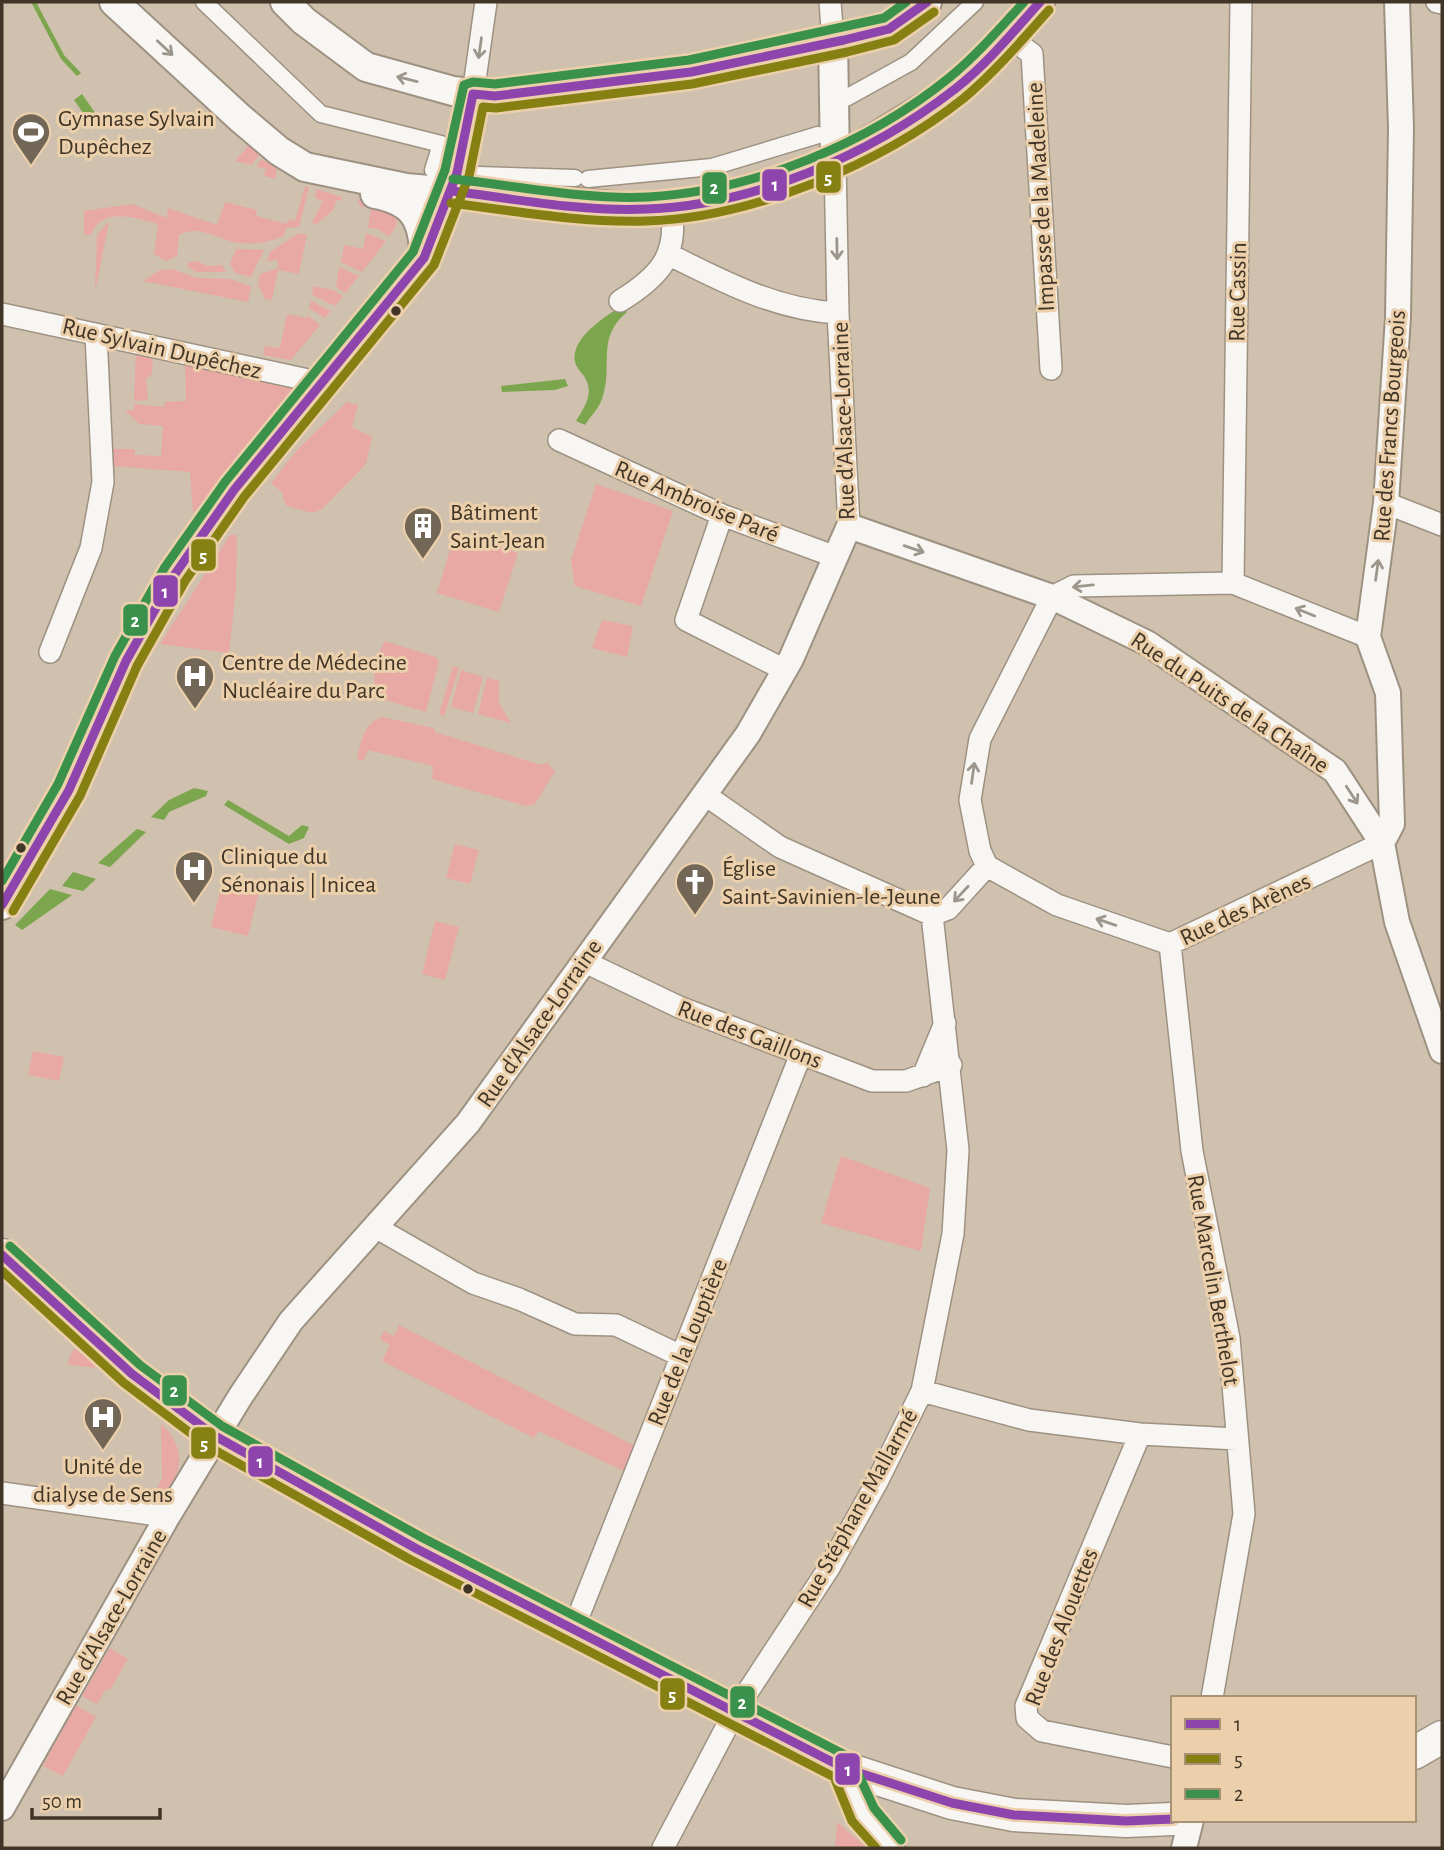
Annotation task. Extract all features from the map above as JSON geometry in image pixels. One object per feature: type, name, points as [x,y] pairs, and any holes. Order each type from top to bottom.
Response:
[{"type":"main road","points":[[114,2],[230,109],[279,151],[305,167],[398,187],[442,180],[580,205],[647,209],[671,207],[785,179],[835,160],[956,88],[1040,2]]},
{"type":"main road","points":[[285,2],[304,21],[366,67],[401,78],[473,94],[495,96],[691,72],[889,29],[927,2]]},
{"type":"main road","points":[[833,40],[835,160]]},
{"type":"main road","points":[[2,905],[68,790],[126,661],[175,574],[234,490],[424,258],[442,180],[473,94]]},
{"type":"main road","points":[[230,109],[246,135],[289,171],[318,182],[403,202],[420,223],[424,258]]},
{"type":"main road","points":[[2,1255],[132,1374],[215,1436],[417,1549],[845,1768],[952,1803],[1014,1815],[1126,1821],[1171,1819]]},
{"type":"main road","points":[[1416,1752],[1442,1737]]},
{"type":"street","points":[[204,2],[321,114],[441,144],[442,180]]},
{"type":"street","points":[[473,94],[486,2]]},
{"type":"street","points":[[830,2],[833,40]]},
{"type":"street","points":[[846,98],[911,62],[975,2]]},
{"type":"street","name":"Rue Cassin","points":[[1233,583],[1241,2]]},
{"type":"street","name":"Rue des Francs Bourgeois","points":[[1382,843],[1392,824],[1388,702],[1368,637],[1386,503],[1398,317],[1401,128],[1398,2]]},
{"type":"street","name":"Impasse de la Madeleine","points":[[1008,36],[1032,54],[1051,369]]},
{"type":"street","points":[[483,178],[582,178],[712,167],[818,135]]},
{"type":"street","name":"Rue d'Alsace-Lorraine","points":[[2,1808],[215,1436],[291,1321],[377,1228],[468,1123],[748,734],[785,670],[849,526],[838,313],[835,160]]},
{"type":"street","points":[[620,301],[649,283],[670,255],[671,207]]},
{"type":"street","points":[[670,255],[727,283],[789,308],[838,313]]},
{"type":"street","name":"Rue Sylvain Dupêchez","points":[[2,314],[322,383]]},
{"type":"street","points":[[50,652],[91,548],[103,482],[96,335]]},
{"type":"street","name":"Rue Ambroise Paré","points":[[559,440],[722,515],[836,557]]},
{"type":"street","points":[[1386,503],[1442,525]]},
{"type":"street","points":[[722,515],[686,620],[785,670]]},
{"type":"street","name":"Rue du Puits de la Chaîne","points":[[849,526],[1052,597],[1147,643],[1335,771],[1382,843]]},
{"type":"street","points":[[704,794],[780,847],[932,915],[948,909],[987,866],[979,850],[971,800],[976,753],[988,718],[1052,597],[1074,586],[1233,583],[1368,637]]},
{"type":"street","points":[[1382,843],[1397,922],[1441,1044]]},
{"type":"street","name":"Rue des Arènes","points":[[987,866],[1057,905],[1170,944],[1382,843]]},
{"type":"street","name":"Rue Stéphane Mallarmé","points":[[663,1848],[735,1711],[829,1568],[877,1482],[922,1391],[953,1234],[958,1150],[951,1065],[932,915]]},
{"type":"street","name":"Rue Marcelin Berthelot","points":[[1170,944],[1192,1151],[1226,1323],[1243,1524],[1212,1696]]},
{"type":"street","name":"Rue des Gaillons","points":[[583,961],[679,1007],[873,1081],[898,1082],[951,1065]]},
{"type":"street","points":[[923,1076],[945,1022]]},
{"type":"street","name":"Rue de la Louptière","points":[[573,1630],[801,1055]]},
{"type":"street","points":[[377,1228],[473,1283],[519,1299],[575,1324],[616,1325],[681,1356]]},
{"type":"street","points":[[922,1391],[1029,1420],[1140,1434],[1237,1439]]},
{"type":"street","name":"Rue des Alouettes","points":[[1140,1434],[1026,1706],[1027,1717],[1035,1728],[1042,1731],[1171,1758]]},
{"type":"street","points":[[2,1493],[118,1509],[166,1519]]},
{"type":"street","points":[[845,1768],[863,1815],[892,1848]]},
{"type":"street","points":[[1184,1848],[1190,1822]]},
{"type":"shaded area","points":[[31,2],[36,2],[64,55],[81,73],[77,76],[61,59]]},
{"type":"shaded area","points":[[82,94],[96,114],[88,120],[74,100]]},
{"type":"shaded area","points":[[249,145],[259,155],[251,165],[235,161]]},
{"type":"shaded area","points":[[262,159],[277,169],[275,179],[264,176],[266,169],[256,166]]},
{"type":"shaded area","points":[[305,186],[309,187],[299,227],[286,228],[284,236],[268,241],[240,243],[202,232],[187,232],[179,235],[177,256],[166,261],[154,254],[158,224],[130,217],[111,217],[96,226],[91,235],[84,235],[84,211],[132,204],[167,218],[168,208],[217,225],[225,202],[257,210],[256,216],[287,224],[288,219],[295,221]]},
{"type":"shaded area","points":[[316,189],[342,197],[341,201],[336,200],[334,209],[317,224],[312,223],[323,201],[315,198]]},
{"type":"shaded area","points":[[357,199],[393,210],[397,224],[389,237],[378,229],[368,228],[371,208],[360,206]]},
{"type":"shaded area","points":[[109,221],[95,292],[97,235]]},
{"type":"shaded area","points":[[299,233],[307,235],[299,274],[278,270],[272,300],[265,299],[258,284],[260,274],[279,268],[277,260],[267,261],[270,252]]},
{"type":"shaded area","points":[[366,233],[386,241],[362,272],[341,262],[344,245],[363,249]]},
{"type":"shaded area","points":[[236,249],[264,250],[251,277],[235,273],[230,264]]},
{"type":"shaded area","points":[[196,261],[208,266],[222,265],[226,272],[196,272],[187,266],[189,262]]},
{"type":"shaded area","points":[[339,267],[359,276],[345,293],[336,287]]},
{"type":"shaded area","points":[[172,269],[197,278],[230,279],[251,286],[248,302],[143,281],[160,270]]},
{"type":"shaded area","points":[[313,286],[333,290],[343,296],[335,306],[312,295]]},
{"type":"shaded area","points":[[311,301],[331,311],[325,318],[309,308]]},
{"type":"shaded area","points":[[622,306],[627,312],[617,322],[608,342],[602,399],[585,425],[576,421],[588,399],[589,388],[576,364],[575,353],[583,336]]},
{"type":"shaded area","points":[[287,314],[307,318],[308,315],[320,325],[291,360],[263,355],[265,346],[280,348]]},
{"type":"shaded area","points":[[136,350],[153,354],[152,374],[146,379],[148,400],[134,401]]},
{"type":"shaded area","points":[[185,360],[289,383],[294,390],[193,513],[190,472],[113,466],[111,449],[135,449],[135,455],[161,456],[163,426],[139,424],[125,410],[134,410],[134,404],[164,407],[165,402],[186,401]]},
{"type":"shaded area","points":[[565,379],[568,386],[555,390],[502,392],[501,386]]},
{"type":"shaded area","points":[[347,402],[358,405],[352,427],[372,437],[366,464],[322,509],[312,513],[287,506],[283,493],[271,483],[297,450]]},
{"type":"shaded area","points":[[596,484],[673,511],[641,606],[575,586],[571,560]]},
{"type":"shaded area","points":[[455,533],[518,553],[499,612],[437,593]]},
{"type":"shaded area","points":[[230,535],[237,535],[236,588],[229,653],[160,644]]},
{"type":"shaded area","points":[[602,620],[633,626],[627,657],[592,648]]},
{"type":"shaded area","points":[[385,641],[436,657],[439,661],[426,712],[378,698],[374,685],[375,669]]},
{"type":"shaded area","points":[[453,666],[459,668],[444,716],[439,714]]},
{"type":"shaded area","points":[[461,670],[483,677],[473,713],[451,707]]},
{"type":"shaded area","points":[[487,677],[499,681],[499,703],[511,723],[478,714]]},
{"type":"shaded area","points":[[382,717],[434,728],[435,732],[541,765],[547,763],[555,771],[535,804],[526,806],[432,779],[433,766],[368,750],[363,761],[357,759],[367,729]]},
{"type":"shaded area","points":[[194,788],[208,791],[206,796],[169,812],[164,820],[151,817],[169,800]]},
{"type":"shaded area","points":[[228,800],[289,836],[302,825],[309,827],[304,838],[289,844],[224,805]]},
{"type":"shaded area","points":[[137,829],[146,832],[110,867],[98,863]]},
{"type":"shaded area","points":[[455,844],[479,850],[470,884],[446,878]]},
{"type":"shaded area","points":[[73,872],[96,879],[83,891],[62,886]]},
{"type":"shaded area","points":[[233,880],[260,887],[248,936],[211,927],[221,887],[230,889]]},
{"type":"shaded area","points":[[50,889],[72,895],[22,930],[15,925]]},
{"type":"shaded area","points":[[435,921],[459,927],[445,980],[422,974]]},
{"type":"shaded area","points":[[33,1051],[64,1057],[59,1081],[28,1075]]},
{"type":"shaded area","points":[[841,1156],[930,1188],[921,1251],[821,1223]]},
{"type":"shaded area","points":[[399,1325],[637,1447],[624,1471],[538,1431],[534,1438],[382,1361],[390,1345],[380,1339],[384,1331],[394,1336]]},
{"type":"shaded area","points":[[74,1348],[94,1363],[95,1368],[67,1364]]},
{"type":"shaded area","points":[[161,1424],[175,1443],[179,1463],[177,1473],[166,1492],[157,1501],[149,1502],[162,1479]]},
{"type":"shaded area","points":[[110,1648],[128,1659],[110,1690],[106,1689],[97,1704],[82,1696]]},
{"type":"shaded area","points":[[76,1705],[96,1717],[63,1776],[43,1766]]},
{"type":"shaded area","points":[[837,1822],[867,1848],[835,1848]]},
{"type":"transit line","name":"2","points":[[2,881],[58,784],[115,656],[165,567],[225,482],[413,252],[445,170],[464,85],[473,82],[495,84],[689,60],[884,18],[906,2]]},
{"type":"transit line","name":"1","points":[[2,905],[69,790],[126,661],[175,574],[234,490],[424,258],[457,173],[473,94],[495,96],[691,72],[889,29],[927,2]]},
{"type":"transit line","name":"2","points":[[453,179],[575,194],[648,197],[688,193],[768,174],[846,143],[918,101],[970,60],[1024,2]]},
{"type":"transit line","name":"1","points":[[452,191],[598,209],[647,209],[729,198],[770,187],[849,155],[922,113],[978,69],[1040,2]]},
{"type":"transit line","name":"5","points":[[451,203],[573,218],[646,221],[687,218],[772,198],[855,165],[931,122],[987,78],[1049,10]]},
{"type":"transit line","name":"5","points":[[13,911],[80,796],[137,666],[185,581],[244,497],[434,265],[469,176],[483,107],[496,108],[692,84],[847,52],[894,40],[934,12]]},
{"type":"transit line","name":"2","points":[[10,1246],[140,1365],[222,1426],[423,1538],[851,1758],[874,1808],[901,1840]]},
{"type":"transit line","name":"1","points":[[2,1255],[132,1374],[215,1436],[417,1549],[844,1768],[952,1803],[1014,1815],[1126,1821],[1171,1819]]},
{"type":"transit line","name":"5","points":[[2,1271],[124,1383],[209,1447],[411,1560],[834,1777],[852,1821],[876,1848]]},
{"type":"place","name":"Gymnase Sylvain Dupêchez","points":[[31,166]]},
{"type":"place","name":"Bâtiment Saint-Jean","points":[[423,560]]},
{"type":"place","name":"Centre de Médecine Nucléaire du Parc","points":[[195,710]]},
{"type":"place","name":"Clinique du Sénonais | Inicea","points":[[194,904]]},
{"type":"place","name":"Église Saint-Savinien-le-Jeune","points":[[695,916]]},
{"type":"place","name":"Unité de dialyse de Sens","points":[[103,1451]]}]
